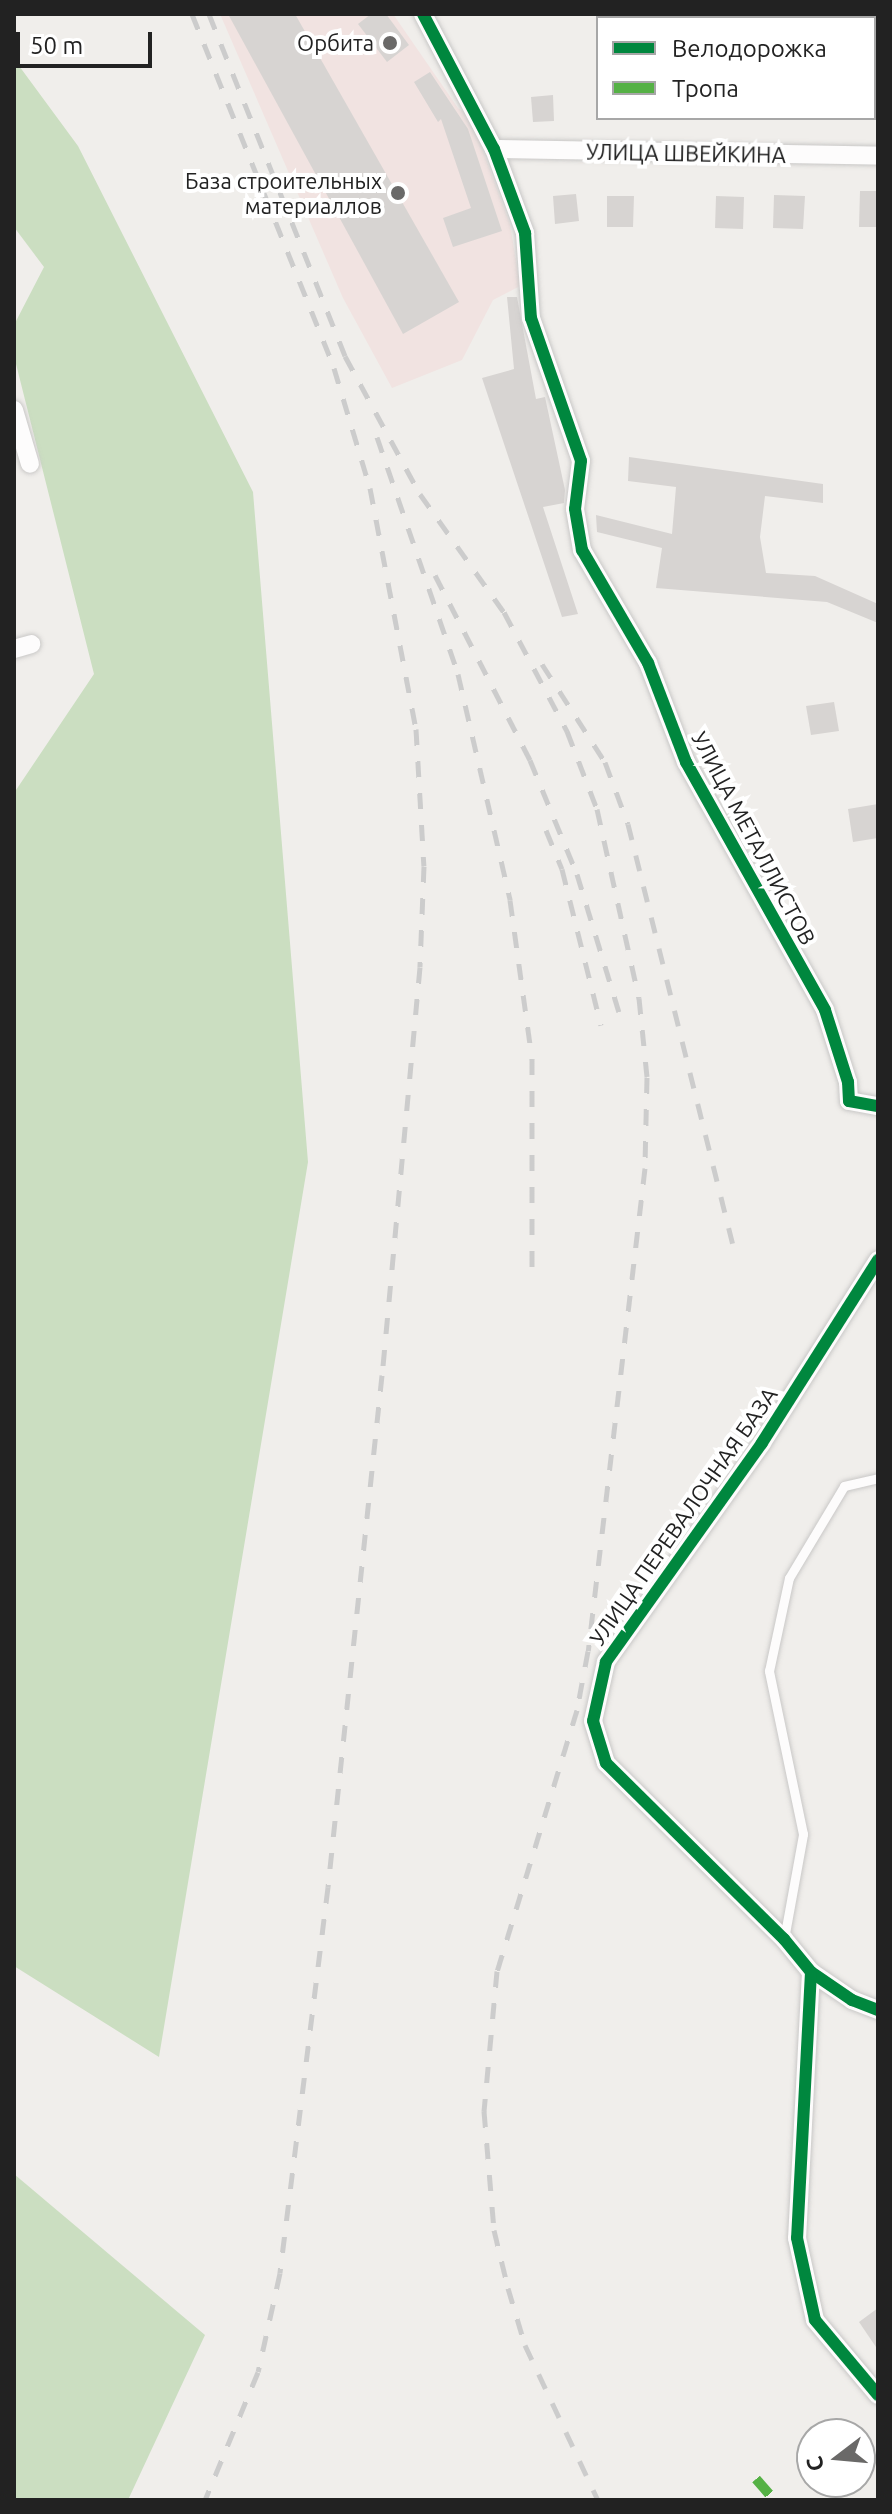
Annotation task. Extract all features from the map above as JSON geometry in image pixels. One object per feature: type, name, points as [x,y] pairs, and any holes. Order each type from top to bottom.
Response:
[{"type":"street","name":"УЛИЦА МЕТАЛЛИСТОВ","points":[[423,14],[494,149],[525,233],[531,318],[541,357],[571,424],[581,461],[575,509],[582,550],[648,663],[686,762],[825,1010],[848,1082],[849,1101],[878,1106]]},
{"type":"street","name":"УЛИЦА ШВЕЙКИНА","points":[[494,149],[878,156]]},
{"type":"street","points":[[14,410],[30,464]]},
{"type":"street","name":"УЛИЦА ПЕРЕВАЛОЧНАЯ БАЗА","points":[[878,1260],[762,1443],[606,1662],[593,1721],[606,1763],[784,1939],[811,1972],[852,2000],[878,2010]]},
{"type":"street","points":[[811,1972],[797,2238],[815,2320],[878,2395]]},
{"type":"lane","points":[[784,1939],[803,1834],[769,1671],[789,1578],[844,1486],[878,1478]]},
{"type":"shaded area","name":"База cтроительных материаллов","points":[[220,14],[393,14],[458,108],[470,116],[510,224],[520,286],[493,300],[462,360],[392,388],[343,298]]},
{"type":"green space","points":[[14,59],[78,146],[253,492],[308,1162],[159,2057],[14,1966],[14,793],[94,674],[14,356],[14,325],[44,267],[14,227]]},
{"type":"green space","points":[[14,2174],[205,2335],[128,2500],[14,2500]]},
{"type":"building","points":[[228,14],[295,14],[459,302],[403,334]]},
{"type":"building","points":[[371,14],[386,14],[409,45],[387,62],[358,24]]},
{"type":"building","points":[[430,72],[468,129],[502,231],[453,247],[443,218],[471,208],[441,119],[438,122],[414,82]]},
{"type":"building","points":[[553,95],[554,121],[533,122],[531,97]]},
{"type":"building","points":[[860,191],[878,191],[878,227],[859,227]]},
{"type":"building","points":[[576,194],[579,221],[555,224],[553,196]]},
{"type":"building","points":[[774,195],[805,196],[803,229],[773,228]]},
{"type":"building","points":[[607,196],[634,196],[633,227],[607,227]]},
{"type":"building","points":[[716,196],[744,197],[743,229],[715,228]]},
{"type":"building","points":[[507,297],[517,297],[536,399],[545,397],[565,490],[564,503],[543,507],[578,614],[562,617],[482,378],[514,369]]},
{"type":"building","points":[[629,457],[823,484],[823,503],[765,496],[760,537],[766,573],[815,576],[878,604],[878,623],[827,602],[656,588],[662,548],[597,532],[596,515],[672,534],[676,487],[628,481]]},
{"type":"building","points":[[834,702],[839,731],[811,735],[806,706]]},
{"type":"building","points":[[878,804],[878,838],[853,842],[848,809]]},
{"type":"building","points":[[878,2308],[878,2350],[859,2322]]},
{"type":"railway","points":[[192,14],[334,368],[370,488],[416,729],[424,866],[420,967],[382,1375],[328,1887],[280,2273],[258,2372],[205,2500]]},
{"type":"railway","points":[[209,14],[345,356],[420,494],[504,612],[567,731],[597,809],[639,998],[647,1077],[645,1168],[588,1651],[577,1710],[497,1971],[484,2111],[494,2230],[508,2288],[525,2345],[598,2500]]},
{"type":"railway","points":[[377,437],[458,674],[510,900],[532,1059],[532,1282]]},
{"type":"railway","points":[[435,575],[530,760],[577,874],[619,1012]]},
{"type":"railway","points":[[542,664],[605,762],[628,824],[734,1249]]},
{"type":"railway","points":[[546,830],[562,869],[601,1025]]},
{"type":"marked path","points":[[756,2479],[774,2500]]},
{"type":"cycle path","points":[[423,14],[494,149],[525,233],[531,318],[581,461],[575,509],[582,550],[648,663],[686,762],[825,1010],[848,1082],[849,1101],[878,1106]]},
{"type":"cycle path","points":[[878,1260],[762,1443],[606,1662],[593,1721],[606,1763],[784,1939],[811,1972],[852,2000],[878,2010]]},
{"type":"cycle path","points":[[811,1972],[797,2238],[815,2320],[878,2395]]},
{"type":"place","name":"Орбита","points":[[390,43]]},
{"type":"place","name":"База cтроительных материаллов","points":[[398,193]]}]
